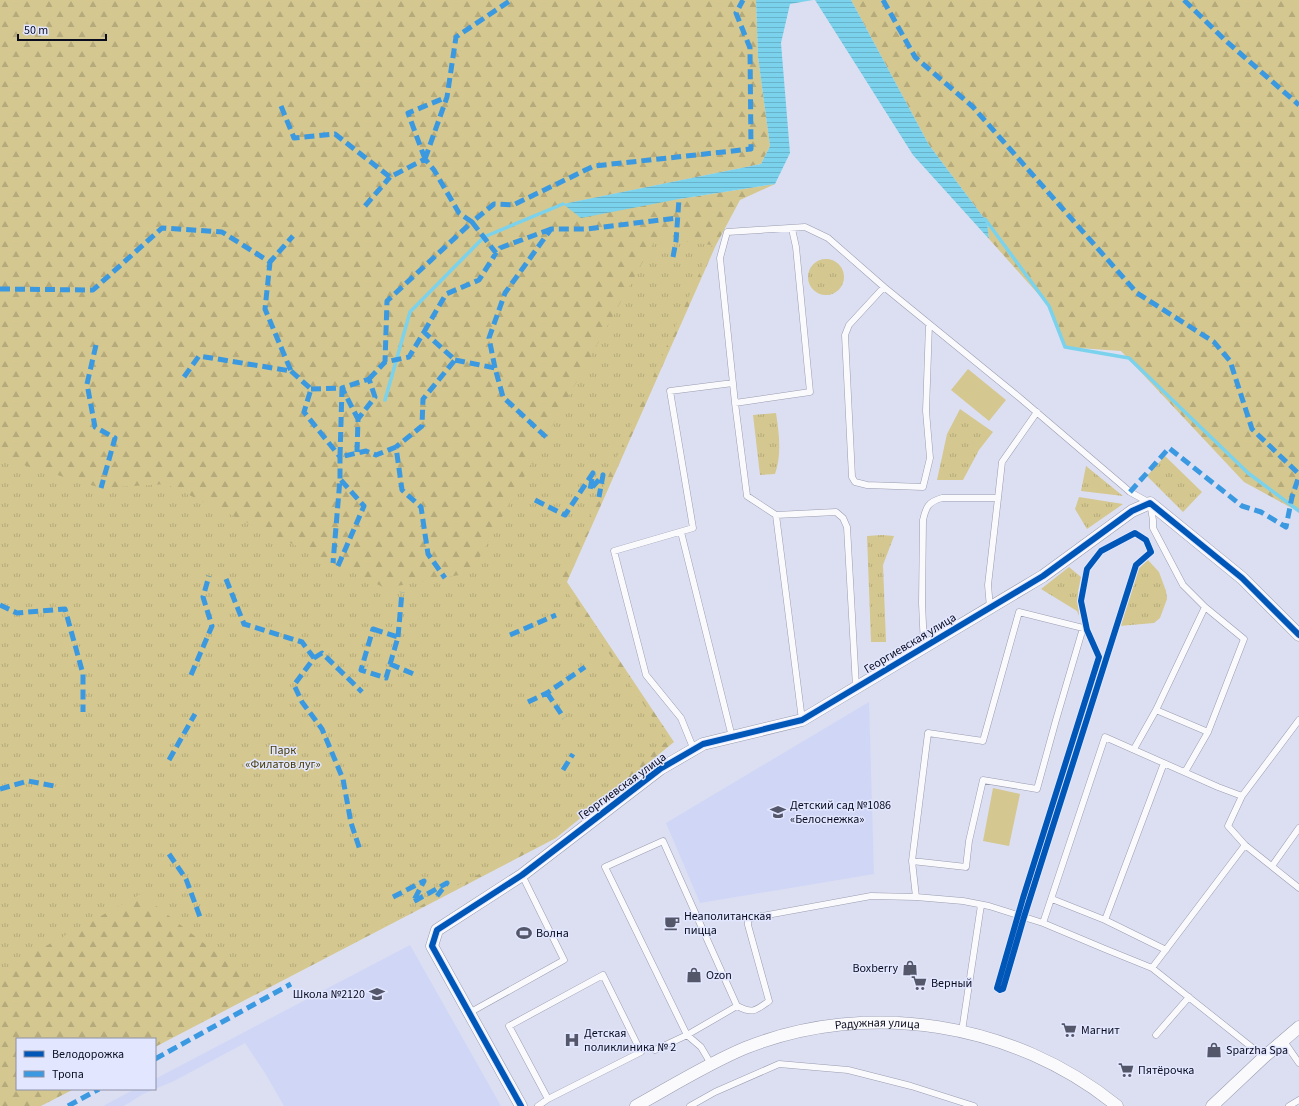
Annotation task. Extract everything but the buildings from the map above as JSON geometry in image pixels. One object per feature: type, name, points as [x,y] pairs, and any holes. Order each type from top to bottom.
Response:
[{"type":"street","name":"Георгиевская улица","points":[[521,1106],[432,946],[437,930],[522,875],[660,770],[703,744],[802,720],[1043,576],[1132,511],[1150,503]]},
{"type":"street","points":[[1150,503],[1242,578],[1299,634]]},
{"type":"street","name":"Радужная улица","points":[[636,1106],[652,1100],[711,1064],[746,1048],[781,1036],[800,1031],[837,1025],[890,1022],[928,1025],[962,1031],[989,1038],[1029,1053],[1088,1085],[1117,1106]]},
{"type":"street","points":[[1212,1106],[1264,1057],[1299,1027]]},
{"type":"lane","points":[[856,687],[847,527],[843,518],[836,512],[776,515],[748,496],[735,402],[720,258],[727,232],[805,227],[828,238],[884,288],[1037,412],[1130,492],[1150,503],[1153,528],[1183,585],[1205,607],[1244,639],[1208,732],[1185,772]]},
{"type":"lane","points":[[735,402],[810,392],[796,247],[792,229]]},
{"type":"lane","points":[[884,288],[849,325],[845,335],[852,477],[854,482],[867,485],[923,487],[930,458],[926,411],[929,324]]},
{"type":"lane","points":[[694,750],[681,718],[646,675],[614,552],[693,528],[670,391],[733,383]]},
{"type":"lane","points":[[990,608],[988,585],[1002,462],[1037,412]]},
{"type":"lane","points":[[924,647],[922,603],[923,520],[926,508],[934,501],[942,498],[998,498]]},
{"type":"lane","points":[[776,515],[802,720]]},
{"type":"lane","points":[[681,532],[732,737]]},
{"type":"lane","points":[[1134,750],[1156,710],[1205,607]]},
{"type":"lane","points":[[912,861],[966,867],[969,841],[983,780],[1037,789],[1083,628],[1019,612],[983,741],[928,733],[912,861],[916,897]]},
{"type":"lane","points":[[1156,710],[1208,732]]},
{"type":"lane","points":[[1299,720],[1242,796],[1228,826],[1245,845],[1299,888]]},
{"type":"lane","points":[[1043,923],[1105,737],[1218,787],[1242,796]]},
{"type":"lane","points":[[1104,920],[1164,763]]},
{"type":"lane","points":[[1272,866],[1299,828]]},
{"type":"lane","points":[[711,1064],[701,1047],[687,1035],[605,867],[663,841],[737,1006],[748,1012],[758,1010],[769,1001],[748,925],[748,920],[751,918],[864,896],[916,897],[962,901],[1043,923],[1105,950],[1152,968],[1264,1057]]},
{"type":"lane","points":[[1152,968],[1245,845]]},
{"type":"lane","points":[[469,1013],[564,960],[522,875]]},
{"type":"lane","points":[[1052,899],[1104,920],[1166,950]]},
{"type":"lane","points":[[962,1031],[981,905]]},
{"type":"lane","points":[[538,1106],[548,1099],[641,1052],[603,975],[509,1026],[548,1099]]},
{"type":"lane","points":[[1156,1035],[1189,997]]},
{"type":"lane","points":[[655,1050],[687,1035],[737,1006]]},
{"type":"lane","points":[[1283,1040],[1299,1063]]},
{"type":"lane","points":[[690,1106],[715,1092],[778,1064],[848,1070],[912,1086],[974,1106]]},
{"type":"lane","points":[[1289,1106],[1299,1100]]},
{"type":"shaded area","name":"Детский сад №1086 «Белоснежка»","points":[[869,702],[874,874],[700,903],[666,823]]},
{"type":"shaded area","name":"Школа №2120","points":[[410,945],[501,1106],[284,1106],[265,1073],[245,1043],[174,1081],[156,1089],[156,1078]]},
{"type":"shaded area","points":[[133,1090],[153,1090],[124,1106],[103,1106]]},
{"type":"green space","points":[[0,0],[756,0],[758,57],[770,146],[761,164],[564,204],[679,199],[775,184],[740,200],[716,245],[567,582],[674,742],[556,838],[156,1046],[156,1038],[16,1038],[16,1090],[72,1090],[41,1106],[0,1106]]},
{"type":"green space","points":[[851,0],[1299,0],[1299,512],[1244,482],[1121,351],[1065,347],[1049,306],[989,239],[987,222],[929,145]]},
{"type":"green space","name":"Парк «Филатов луг»","points":[[656,238],[712,245],[599,497],[559,580],[668,740],[556,834],[437,896],[405,915],[261,988],[141,894],[0,971],[0,458],[101,488],[166,484],[385,588],[471,573]]},
{"type":"green space","points":[[830,259],[839,264],[843,270],[843,284],[839,290],[830,295],[822,295],[813,290],[809,284],[808,273],[813,264],[819,260]]},
{"type":"green space","points":[[968,369],[1006,400],[989,421],[951,390]]},
{"type":"green space","points":[[960,409],[993,432],[979,450],[963,480],[937,480],[947,434]]},
{"type":"green space","points":[[776,413],[779,459],[775,474],[760,475],[753,415]]},
{"type":"green space","points":[[1165,456],[1202,492],[1183,512],[1147,476]]},
{"type":"green space","points":[[1086,466],[1123,496],[1081,491]]},
{"type":"green space","points":[[1079,497],[1123,504],[1087,529],[1075,509]]},
{"type":"green space","points":[[867,536],[894,536],[883,565],[886,642],[871,642]]},
{"type":"green space","points":[[1148,560],[1159,572],[1166,591],[1167,599],[1160,618],[1154,623],[1119,626],[1138,569]]},
{"type":"green space","points":[[1069,567],[1081,577],[1078,592],[1079,616],[1077,611],[1041,589]]},
{"type":"green space","points":[[993,788],[1020,794],[1009,846],[983,841]]},
{"type":"water","points":[[756,0],[813,0],[790,4],[781,43],[790,153],[775,184],[679,199],[581,218],[563,204],[761,164],[770,146],[758,57]]},
{"type":"water","points":[[815,0],[851,0],[929,145],[987,222],[989,239],[913,155]]},
{"type":"waterway","points":[[385,400],[410,312],[484,237],[563,204]]},
{"type":"waterway","points":[[985,219],[1049,306],[1065,347],[1129,358],[1248,473],[1299,511]]},
{"type":"marked path","points":[[425,159],[447,97],[456,37],[511,0]]},
{"type":"marked path","points":[[551,229],[500,248],[496,253],[472,222],[494,204],[513,205],[594,166],[751,149],[750,48],[736,13],[743,0]]},
{"type":"marked path","points":[[883,0],[915,57],[973,107],[1137,293],[1214,342],[1230,361],[1252,429],[1299,474]]},
{"type":"marked path","points":[[1184,0],[1226,41],[1299,105]]},
{"type":"marked path","points":[[425,159],[408,113],[447,97]]},
{"type":"marked path","points":[[281,106],[294,138],[335,134],[390,177],[425,159],[434,170],[459,213],[472,222],[387,301],[385,362]]},
{"type":"marked path","points":[[365,206],[390,177]]},
{"type":"marked path","points":[[673,257],[676,241],[679,199]]},
{"type":"marked path","points":[[495,368],[489,338],[505,293],[551,229],[587,229],[677,218]]},
{"type":"marked path","points":[[0,289],[93,290],[162,228],[222,232],[270,262],[293,236]]},
{"type":"marked path","points":[[424,332],[446,294],[479,280],[496,253]]},
{"type":"marked path","points":[[184,377],[199,356],[291,371],[265,309],[270,262]]},
{"type":"marked path","points":[[369,379],[385,362],[409,357],[424,332],[455,360],[423,399],[422,426],[396,447]]},
{"type":"marked path","points":[[96,345],[87,384],[95,427],[115,438],[101,488]]},
{"type":"marked path","points":[[455,360],[495,368],[503,397],[546,437]]},
{"type":"marked path","points":[[291,371],[311,389],[304,412],[340,457],[340,479],[333,563]]},
{"type":"marked path","points":[[357,452],[358,419],[375,397],[369,379],[342,388],[358,419]]},
{"type":"marked path","points":[[311,389],[342,388],[340,457],[366,451],[376,455],[396,447],[402,490],[421,507],[428,554],[445,578]]},
{"type":"marked path","points":[[1130,492],[1169,448],[1242,506],[1261,512],[1286,527],[1292,497],[1299,476]]},
{"type":"marked path","points":[[535,500],[565,515],[593,473],[590,490],[603,475],[599,497]]},
{"type":"marked path","points":[[338,566],[364,506],[340,479]]},
{"type":"marked path","points":[[191,675],[212,626],[203,597],[209,576]]},
{"type":"marked path","points":[[226,579],[244,624],[302,642],[314,658],[294,685],[302,702],[322,729],[343,779],[351,823],[360,850]]},
{"type":"marked path","points":[[398,637],[402,592]]},
{"type":"marked path","points":[[0,605],[17,613],[65,609],[83,674],[83,712]]},
{"type":"marked path","points":[[510,635],[556,615]]},
{"type":"marked path","points":[[373,629],[398,637],[386,678],[361,670],[373,629]]},
{"type":"marked path","points":[[314,658],[322,653],[362,692]]},
{"type":"marked path","points":[[390,664],[416,675]]},
{"type":"marked path","points":[[528,702],[547,693],[585,667]]},
{"type":"marked path","points":[[547,693],[564,718]]},
{"type":"marked path","points":[[169,760],[195,714]]},
{"type":"marked path","points":[[563,770],[573,754]]},
{"type":"marked path","points":[[0,789],[28,781],[54,786]]},
{"type":"marked path","points":[[169,854],[186,879],[200,917]]},
{"type":"marked path","points":[[393,897],[424,881],[413,902],[447,883],[437,896]]},
{"type":"marked path","points":[[156,1058],[291,984]]},
{"type":"marked path","points":[[68,1106],[97,1090]]},
{"type":"cycle path","points":[[521,1106],[432,946],[437,930],[522,875],[660,769],[703,744],[802,720],[1043,576],[1132,511],[1150,503],[1242,578],[1299,635]]},
{"type":"cycle path","points":[[1135,533],[1146,540],[1151,552],[1136,565],[1024,917],[1003,989],[1000,990],[997,988],[1023,898],[1099,657],[1087,630],[1081,601],[1087,569],[1101,551],[1135,533]]},
{"type":"place","name":"Детский сад №1086 «Белоснежка»","points":[[778,812]]},
{"type":"place","name":"Неаполитанская пицца","points":[[672,923]]},
{"type":"place","name":"Волна","points":[[524,933]]},
{"type":"place","name":"Boxberry","points":[[910,968]]},
{"type":"place","name":"Ozon","points":[[694,975]]},
{"type":"place","name":"Верный","points":[[919,983]]},
{"type":"place","name":"Школа №2120","points":[[377,994]]},
{"type":"place","name":"Магнит","points":[[1069,1030]]},
{"type":"place","name":"Детская поликлиника № 2","points":[[572,1040]]},
{"type":"place","name":"Sparzha Spa","points":[[1214,1050]]},
{"type":"place","name":"Пятёрочка","points":[[1126,1070]]}]
